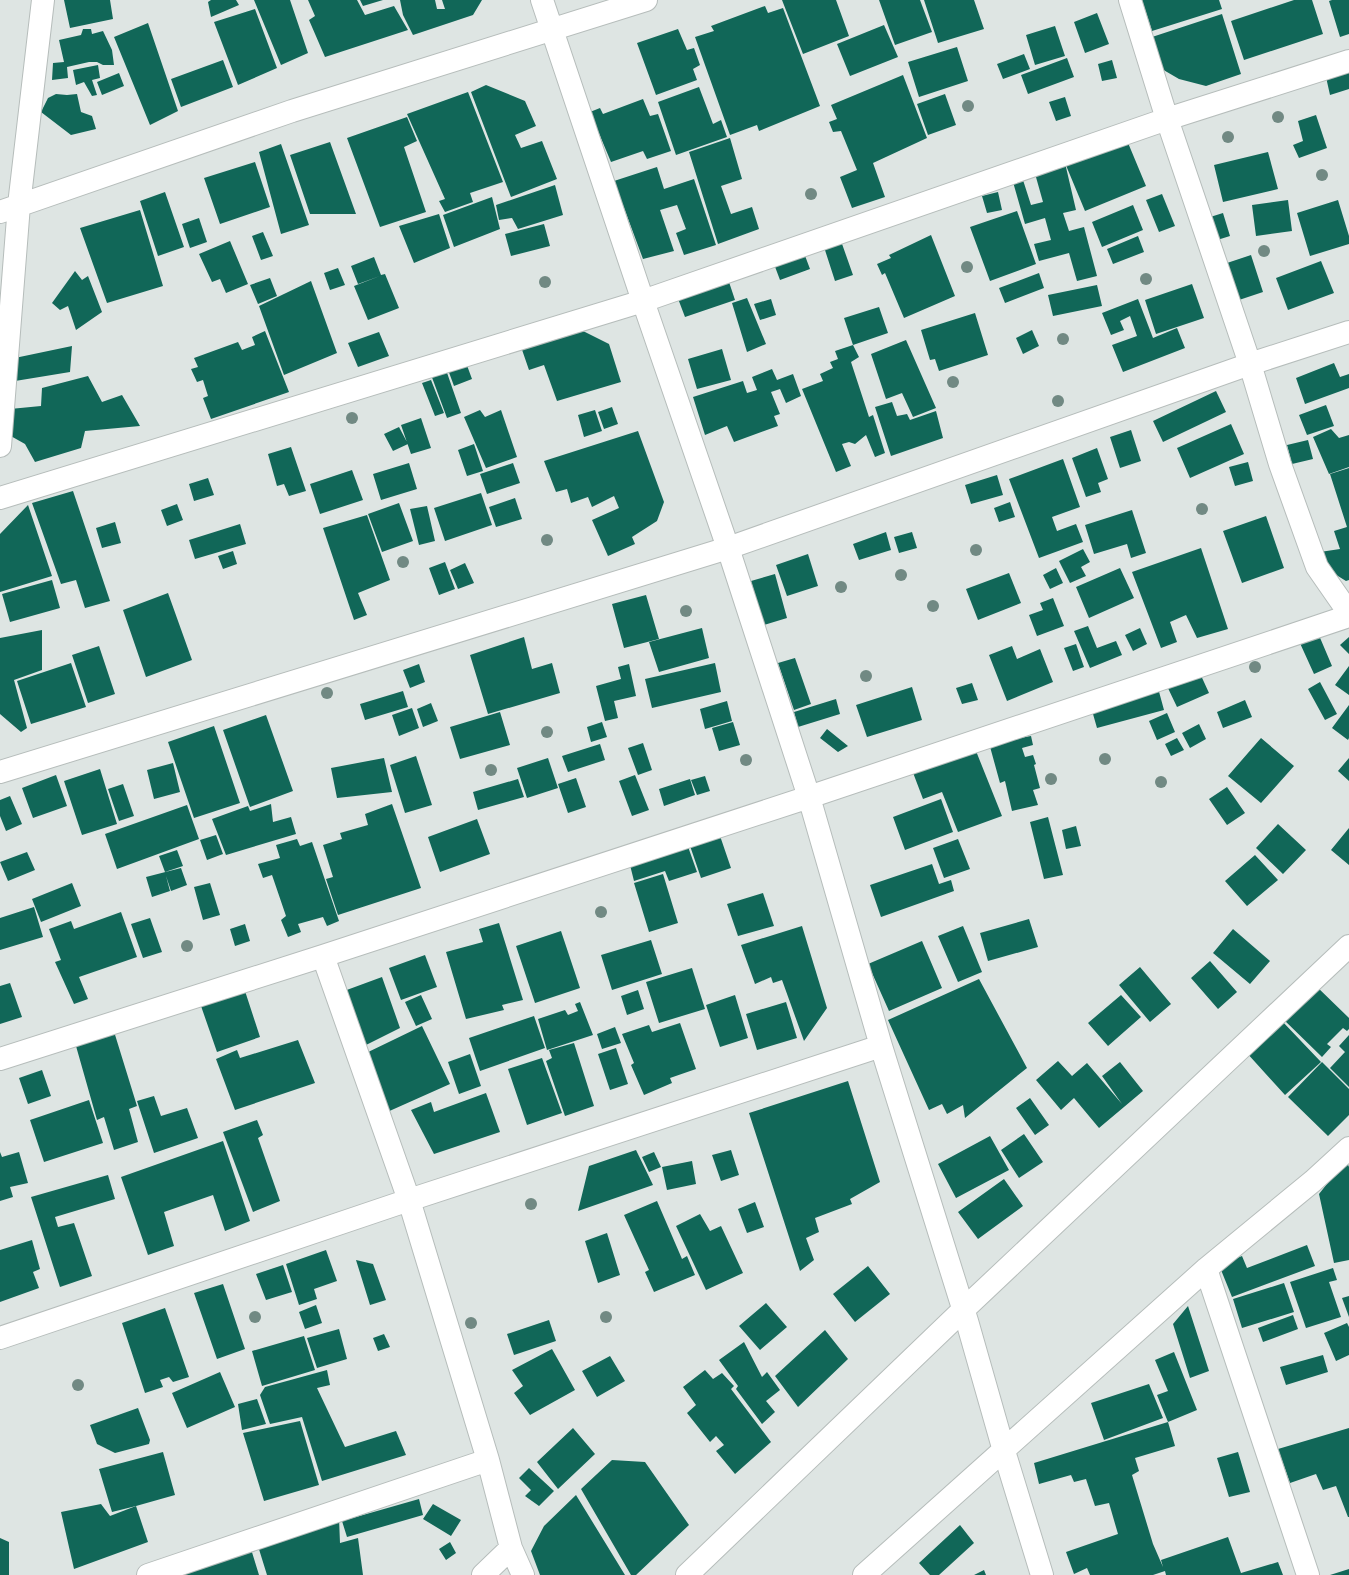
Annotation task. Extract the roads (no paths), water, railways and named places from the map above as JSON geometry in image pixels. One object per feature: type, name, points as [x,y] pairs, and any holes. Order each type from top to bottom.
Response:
[{"type":"street","points":[[0,446],[9,209],[43,0]]},
{"type":"street","points":[[542,0],[728,548],[809,797],[881,1046],[963,1310],[1042,1575]]},
{"type":"street","points":[[9,209],[292,111],[646,0]]},
{"type":"street","points":[[1130,0],[1167,119],[1250,364],[1280,464],[1317,567],[1349,613]]},
{"type":"street","points":[[0,498],[643,301],[1167,119],[1349,61]]},
{"type":"street","points":[[0,772],[728,548],[1250,364],[1349,332]]},
{"type":"street","points":[[0,1059],[323,956],[809,797],[1349,616]]},
{"type":"street","points":[[687,1575],[963,1310],[1349,946]]},
{"type":"street","points":[[323,956],[409,1200],[488,1460],[512,1548],[523,1575]]},
{"type":"street","points":[[0,1338],[409,1200],[881,1046]]},
{"type":"street","points":[[864,1575],[1206,1269],[1313,1181],[1349,1148]]},
{"type":"street","points":[[1206,1269],[1308,1575]]},
{"type":"street","points":[[148,1575],[488,1460]]},
{"type":"street","points":[[483,1575],[512,1548]]}]
